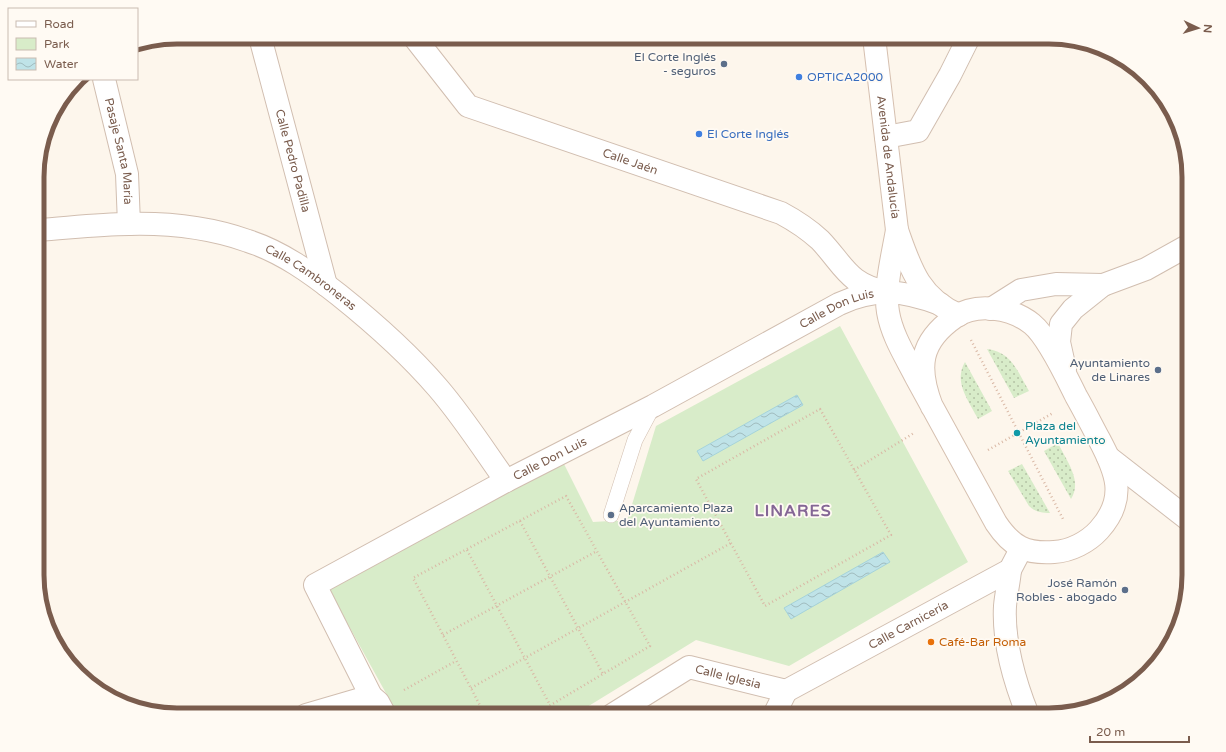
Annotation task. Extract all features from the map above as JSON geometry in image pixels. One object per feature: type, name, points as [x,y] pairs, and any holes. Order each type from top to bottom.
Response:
[{"type":"street","name":"Calle Pedro Padilla","points":[[262,44],[326,285]]},
{"type":"street","name":"Calle Jaén","points":[[419,44],[468,106],[781,213],[799,223],[814,235],[854,279]]},
{"type":"street","name":"Avenida de Andalucía","points":[[875,44],[896,230]]},
{"type":"street","points":[[886,137],[918,131],[950,75],[966,44]]},
{"type":"street","name":"Pasaje Santa María","points":[[104,80],[127,174],[129,224]]},
{"type":"street","name":"Calle Cambroneras","points":[[44,230],[129,224],[177,226],[226,235],[248,241],[281,254],[326,285],[415,361],[440,389],[506,481]]},
{"type":"street","points":[[896,230],[887,292],[888,310],[895,336],[932,407],[996,524],[1004,535],[1021,549],[1038,552],[1059,552],[1078,546],[1098,532],[1111,513],[1118,490],[1115,473],[1108,457],[1067,378],[1044,338],[1038,330],[1022,318],[1012,313],[991,309],[969,311],[959,314],[948,322],[933,337],[924,355],[923,377],[925,390],[932,407]]},
{"type":"street","points":[[896,230],[907,259],[919,283],[932,298],[949,310],[959,314]]},
{"type":"street","points":[[1067,378],[1059,342],[1061,324],[1072,309],[1103,285],[1146,269],[1182,249]]},
{"type":"street","name":"Calle Don Luis","points":[[854,279],[865,286],[887,292]]},
{"type":"street","points":[[991,309],[1021,290],[1056,284],[1103,285]]},
{"type":"street","name":"Calle Don Luis","points":[[378,704],[315,586],[506,481],[653,406],[839,304],[864,294],[887,292]]},
{"type":"street","points":[[887,292],[918,297],[940,304]]},
{"type":"street","points":[[1108,457],[1182,515]]},
{"type":"street","points":[[1021,549],[1010,570],[1005,607],[1007,640],[1016,680],[1026,708]]},
{"type":"street","name":"Calle Carnicería","points":[[786,691],[1010,570]]},
{"type":"street","name":"Calle Iglesia","points":[[623,708],[689,667],[786,691]]},
{"type":"street","points":[[778,708],[786,691]]},
{"type":"street","points":[[352,708],[378,704]]},
{"type":"lane","points":[[611,515],[635,440],[653,406]]},
{"type":"path","points":[[969,336],[1067,526]]},
{"type":"path","points":[[820,409],[854,470],[890,535],[765,606],[696,479],[820,409]]},
{"type":"path","points":[[984,452],[1058,410]]},
{"type":"path","points":[[854,470],[902,441]]},
{"type":"path","points":[[481,708],[413,578],[566,496],[650,646],[545,708]]},
{"type":"path","points":[[520,521],[603,674]]},
{"type":"path","points":[[471,688],[732,543]]},
{"type":"path","points":[[467,550],[496,606],[526,657],[550,705]]},
{"type":"path","points":[[443,635],[597,551]]},
{"type":"path","points":[[378,704],[456,661]]},
{"type":"green space","points":[[840,326],[968,562],[789,666],[696,640],[585,708],[394,708],[329,590],[562,460],[593,522],[627,521],[656,426]]},
{"type":"green space","points":[[987,349],[1002,354],[1008,358],[1029,391],[1014,398]]},
{"type":"green space","points":[[965,362],[992,411],[978,419],[961,384],[962,369]]},
{"type":"green space","points":[[1058,443],[1069,463],[1074,478],[1074,492],[1071,499],[1044,451]]},
{"type":"green space","points":[[1022,464],[1050,513],[1039,512],[1029,506],[1008,471]]},
{"type":"water","points":[[797,395],[803,405],[703,461],[697,451]]},
{"type":"water","points":[[883,552],[890,562],[791,619],[784,608]]},
{"type":"place","name":"El Corte Inglés - seguros","points":[[724,64]]},
{"type":"place","name":"OPTICA2000","points":[[799,77]]},
{"type":"place","name":"El Corte Inglés","points":[[699,134]]},
{"type":"place","name":"Ayuntamiento de Linares","points":[[1158,370]]},
{"type":"place","name":"Plaza del Ayuntamiento","points":[[1017,433]]},
{"type":"place","name":"Aparcamiento Plaza del Ayuntamiento","points":[[611,515]]},
{"type":"place","name":"José Ramón Robles - abogado","points":[[1125,590]]},
{"type":"place","name":"Café-Bar Roma","points":[[931,642]]},
{"type":"district","name":"LINARES","points":[[793,511]]}]
